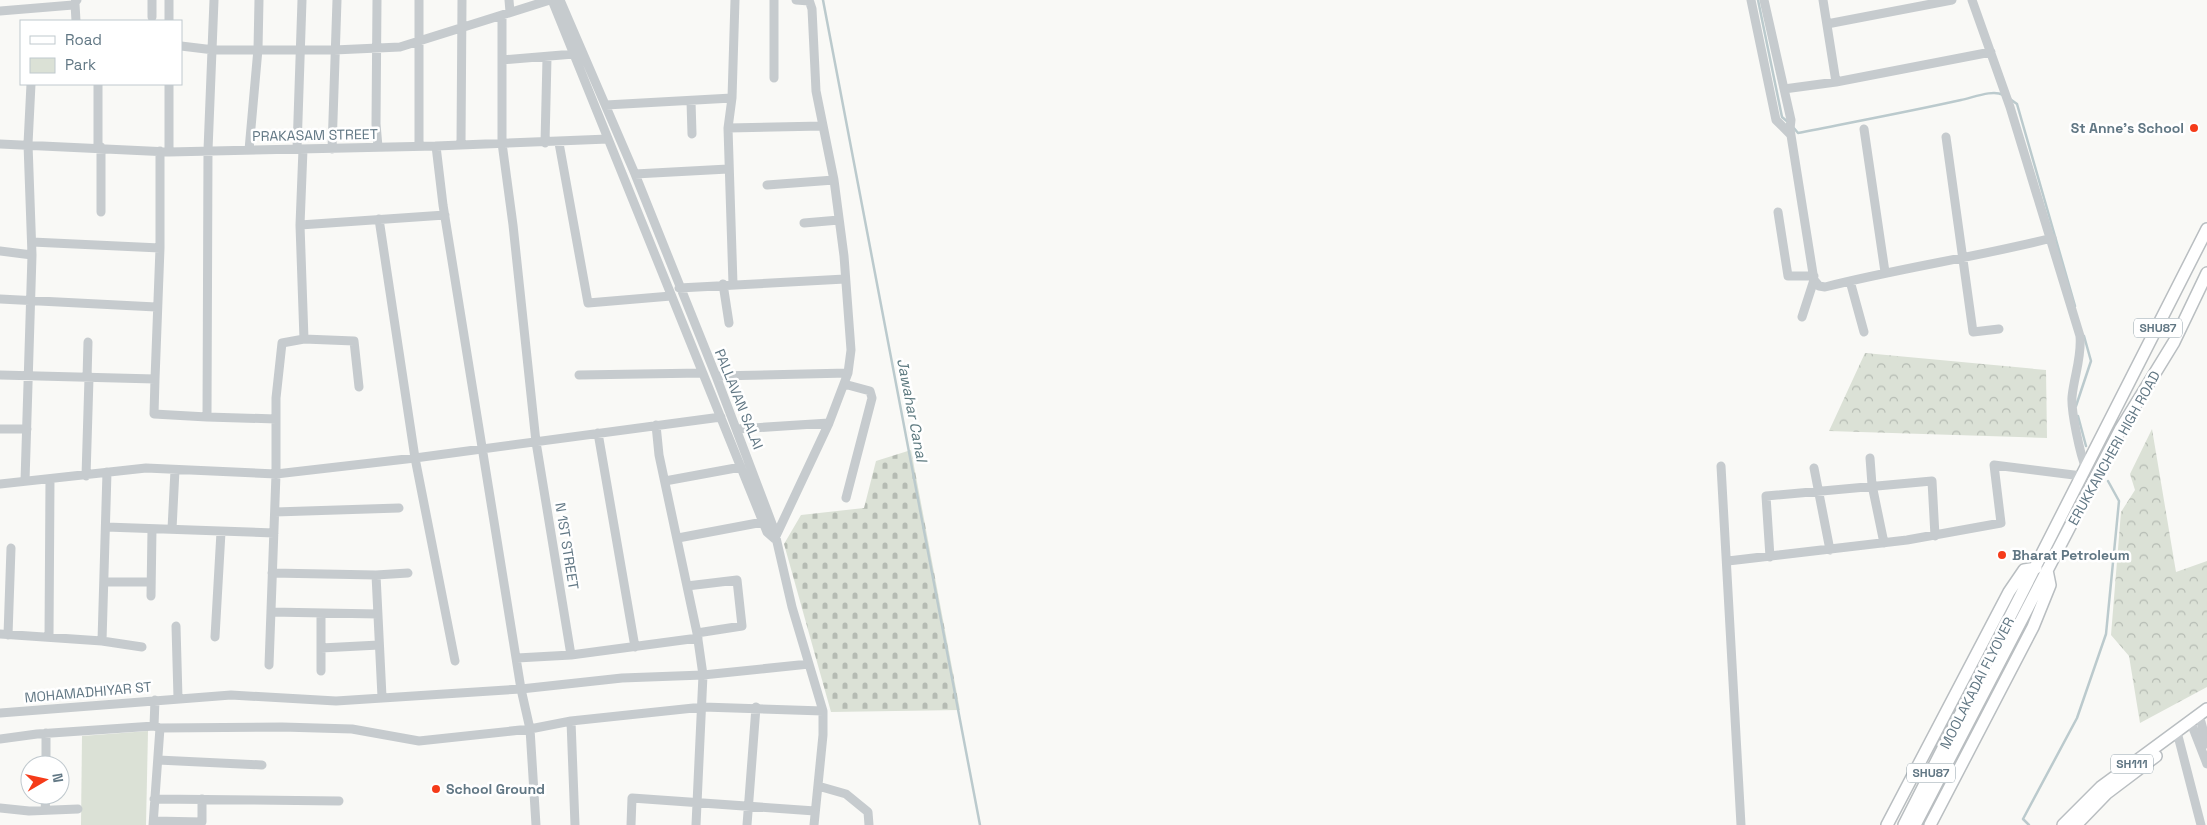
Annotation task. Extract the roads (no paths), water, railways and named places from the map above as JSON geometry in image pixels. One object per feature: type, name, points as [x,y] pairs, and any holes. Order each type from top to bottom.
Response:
[{"type":"main road","name":"SHU87","points":[[2042,569],[2087,468],[2207,229]]},
{"type":"main road","name":"ERUKKANCHERI HIGH ROAD","points":[[2042,569],[2093,484],[2120,430],[2174,342],[2207,272]]},
{"type":"main road","name":"MOOLAKADAI FLYOVER","points":[[1904,825],[1962,723],[2042,569]]},
{"type":"main road","points":[[1888,825],[2009,592],[2024,570],[2042,569],[2050,585],[2033,628],[1930,825]]},
{"type":"main road","name":"SH111","points":[[2076,825],[2108,794],[2207,709]]},
{"type":"main road","name":"MOOLAKADAI FLYOVER","points":[[1916,825],[1962,723]]},
{"type":"main road","name":"SH111","points":[[2063,825],[2101,786],[2178,735],[2200,723]]},
{"type":"street","points":[[152,0],[152,17]]},
{"type":"street","points":[[169,20],[170,0]]},
{"type":"street","points":[[207,417],[208,150],[214,50],[214,0]]},
{"type":"street","points":[[249,150],[258,49],[259,0]]},
{"type":"street","points":[[302,0],[300,225],[304,339]]},
{"type":"street","points":[[332,149],[337,0]]},
{"type":"street","points":[[377,0],[378,147]]},
{"type":"street","points":[[419,0],[419,146]]},
{"type":"street","points":[[461,144],[462,0]]},
{"type":"street","name":"N 1ST STREET","points":[[509,0],[502,60],[502,143],[513,225],[536,442],[571,655]]},
{"type":"street","points":[[182,46],[214,50],[334,50],[400,47],[462,26],[551,0],[767,532],[775,538],[829,423],[844,384],[848,373],[850,338],[834,180],[816,91],[812,9],[809,0],[796,0]]},
{"type":"street","name":"PALLAVAN SALAI","points":[[560,0],[635,174],[737,429],[770,517],[823,711],[814,825]]},
{"type":"street","points":[[733,284],[728,128],[732,98],[735,0]]},
{"type":"street","points":[[774,0],[774,78]]},
{"type":"street","points":[[1751,0],[1776,120],[1791,128]]},
{"type":"street","points":[[1764,0],[1784,89],[1814,278],[1818,286],[1825,287],[1885,272],[2002,251],[2052,238]]},
{"type":"street","points":[[1823,0],[1836,82]]},
{"type":"street","points":[[1827,24],[1952,0]]},
{"type":"street","points":[[1728,561],[1935,536],[2000,523],[1994,465],[2087,468],[2078,448],[2072,398],[2081,349],[2080,336],[2052,238],[2006,93],[1972,0]]},
{"type":"street","points":[[0,11],[76,2],[76,20]]},
{"type":"street","points":[[1784,89],[1836,82],[1991,52]]},
{"type":"street","points":[[502,60],[547,58],[574,54]]},
{"type":"street","points":[[546,143],[547,58]]},
{"type":"street","points":[[25,481],[32,300],[28,144],[30,85]]},
{"type":"street","points":[[98,85],[101,212]]},
{"type":"street","points":[[169,85],[156,307],[154,414],[276,419]]},
{"type":"street","points":[[606,105],[732,98]]},
{"type":"street","points":[[691,100],[692,134]]},
{"type":"street","points":[[728,128],[823,126]]},
{"type":"street","points":[[1864,129],[1885,272]]},
{"type":"street","points":[[1946,137],[1973,332],[1999,329]]},
{"type":"street","name":"PRAKASAM STREET","points":[[0,144],[165,151],[300,150],[546,143],[608,139]]},
{"type":"street","points":[[559,142],[588,303],[671,296]]},
{"type":"street","points":[[436,146],[482,449],[521,689],[530,729],[536,825]]},
{"type":"street","points":[[635,174],[728,170]]},
{"type":"street","points":[[767,185],[834,180]]},
{"type":"street","points":[[1778,212],[1787,273],[1790,277],[1814,278]]},
{"type":"street","points":[[300,225],[445,214]]},
{"type":"street","points":[[379,219],[415,458],[455,661]]},
{"type":"street","points":[[804,223],[839,220]]},
{"type":"street","points":[[32,242],[160,248]]},
{"type":"street","points":[[0,252],[32,255]]},
{"type":"street","points":[[679,288],[844,278]]},
{"type":"street","points":[[1802,317],[1814,278]]},
{"type":"street","points":[[1850,281],[1864,332]]},
{"type":"street","points":[[723,284],[729,323]]},
{"type":"street","points":[[0,299],[156,307]]},
{"type":"street","points":[[269,665],[275,512],[276,419],[282,343],[304,339],[354,341],[359,387]]},
{"type":"street","points":[[86,476],[88,342]]},
{"type":"street","points":[[579,376],[702,373]]},
{"type":"street","points":[[716,376],[848,373]]},
{"type":"street","points":[[0,375],[155,378]]},
{"type":"street","points":[[844,384],[865,388],[870,391],[872,398],[846,498]]},
{"type":"street","points":[[0,484],[146,468],[276,474],[415,458],[721,417]]},
{"type":"street","points":[[737,429],[829,423]]},
{"type":"street","points":[[656,425],[665,481],[697,636],[702,674],[703,707],[696,825]]},
{"type":"street","points":[[0,429],[26,430]]},
{"type":"street","points":[[598,433],[635,647]]},
{"type":"street","points":[[1870,458],[1872,485],[1884,543]]},
{"type":"street","points":[[1721,466],[1728,561],[1741,825]]},
{"type":"street","points":[[665,481],[741,467]]},
{"type":"street","points":[[1814,468],[1830,550]]},
{"type":"street","points":[[172,530],[175,470]]},
{"type":"street","points":[[102,641],[107,472]]},
{"type":"street","points":[[49,637],[50,479]]},
{"type":"street","points":[[1770,556],[1766,496],[1820,492],[1872,485],[1932,482],[1935,536]]},
{"type":"street","points":[[275,512],[399,508]]},
{"type":"street","points":[[678,538],[763,522]]},
{"type":"street","points":[[106,527],[274,533]]},
{"type":"street","points":[[151,596],[152,529]]},
{"type":"street","points":[[215,637],[221,532]]},
{"type":"street","points":[[11,548],[4,634],[102,641],[142,647]]},
{"type":"street","points":[[272,573],[376,575],[408,573]]},
{"type":"street","points":[[376,575],[382,697]]},
{"type":"street","points":[[517,658],[571,655],[635,647],[742,626],[737,580],[687,586]]},
{"type":"street","points":[[104,582],[151,582]]},
{"type":"street","points":[[271,612],[378,614]]},
{"type":"street","points":[[321,614],[321,671]]},
{"type":"street","points":[[176,626],[178,698]]},
{"type":"street","points":[[321,648],[379,646]]},
{"type":"street","name":"MOHAMADHIYAR ST","points":[[0,714],[231,695],[336,701],[521,689],[622,678],[702,674],[809,664]]},
{"type":"street","points":[[155,700],[158,760],[154,799],[154,823],[202,822],[202,799]]},
{"type":"street","points":[[0,739],[46,733],[157,727],[282,727],[352,729],[419,741],[530,729],[571,721],[703,707],[756,707],[823,711]]},
{"type":"street","points":[[747,825],[756,707]]},
{"type":"street","points":[[571,721],[575,825]]},
{"type":"street","points":[[2200,723],[2207,744]]},
{"type":"street","points":[[2200,723],[2207,764]]},
{"type":"street","points":[[46,733],[46,755]]},
{"type":"street","points":[[2178,735],[2201,825]]},
{"type":"street","points":[[158,760],[262,765]]},
{"type":"street","points":[[818,786],[846,794],[868,812],[869,825]]},
{"type":"street","points":[[631,825],[632,798],[815,811]]},
{"type":"street","points":[[154,799],[339,801]]},
{"type":"street","points":[[45,805],[45,810]]},
{"type":"street","points":[[1938,825],[1939,807]]},
{"type":"street","points":[[0,808],[78,809]]},
{"type":"waterway","name":"Jawahar Canal","points":[[823,0],[980,825]]},
{"type":"waterway","points":[[1758,0],[1782,117],[1789,123]]},
{"type":"waterway","points":[[1793,127],[1798,133],[1982,95],[1994,93],[2003,95]]},
{"type":"waterway","points":[[2010,99],[2017,104],[2075,306]]},
{"type":"waterway","points":[[2076,406],[2091,361],[2084,336]]},
{"type":"waterway","points":[[2078,416],[2086,446]]},
{"type":"waterway","points":[[2029,825],[2023,819],[2077,718],[2106,634],[2119,501],[2108,481]]},
{"type":"place","name":"St Anne's School","points":[[2194,128]]},
{"type":"place","name":"Bharat Petroleum","points":[[2002,555]]},
{"type":"place","name":"School Ground","points":[[436,789]]}]
